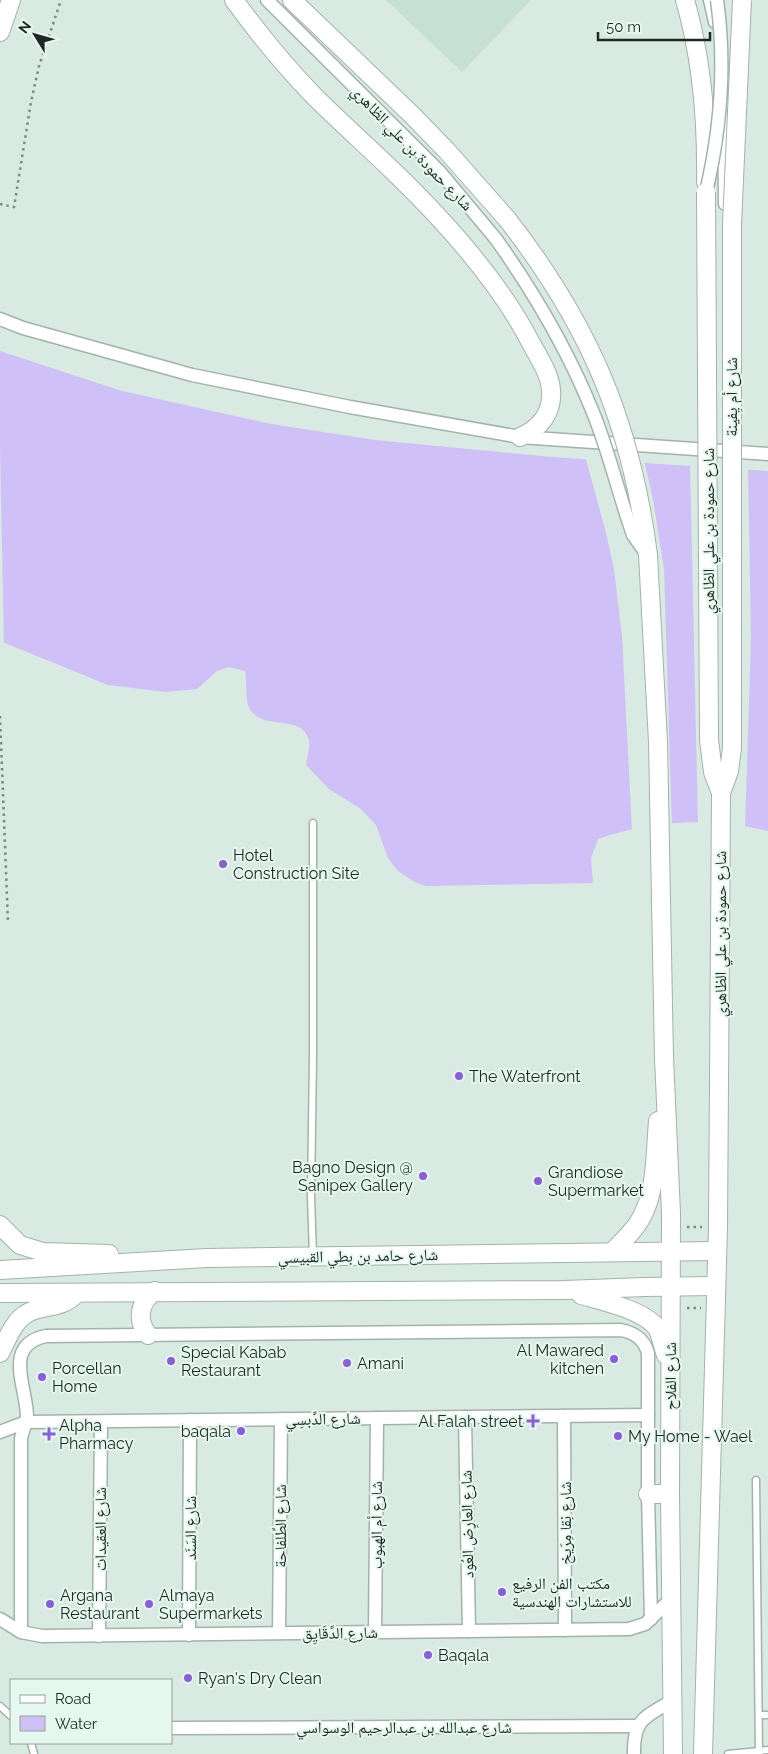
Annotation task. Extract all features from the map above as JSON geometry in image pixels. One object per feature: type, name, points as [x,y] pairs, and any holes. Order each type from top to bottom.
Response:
[{"type":"main road","points":[[0,32],[11,0]]},
{"type":"main road","points":[[234,0],[265,40],[306,87],[416,194],[445,225],[495,286],[515,314],[529,338],[546,374],[551,390],[551,400],[546,416],[535,429],[520,437]]},
{"type":"main road","name":"شارع حمودة بن علي الظاهري","points":[[292,0],[382,85],[447,151],[508,218],[547,272],[581,330],[617,414],[637,484],[648,555],[658,742],[664,1058]]},
{"type":"main road","name":"شارع حمودة بن علي الظاهري","points":[[685,0],[694,35],[703,98],[706,161],[709,740],[713,772],[721,793],[717,1251]]},
{"type":"main road","name":"شارع أم يِفينة","points":[[721,793],[729,771],[732,748],[732,224],[742,0]]},
{"type":"main road","points":[[612,1252],[641,1219],[652,1191],[664,1058]]},
{"type":"main road","name":"شارع الفلاح","points":[[664,1058],[671,1213],[670,1494],[672,1754]]},
{"type":"main road","points":[[0,1225],[20,1245],[43,1252],[207,1258]]},
{"type":"main road","points":[[703,1754],[717,1251]]},
{"type":"main road","name":"شارع حامد بن بطي القبيسي","points":[[0,1270],[207,1258],[717,1251]]},
{"type":"main road","name":"شارع حامد بن بطي القبيسي","points":[[0,1293],[564,1290],[716,1286]]},
{"type":"main road","points":[[564,1290],[623,1307],[649,1322],[657,1329],[670,1366]]},
{"type":"main road","points":[[148,1335],[141,1322],[141,1308],[144,1301],[155,1291]]},
{"type":"main road","points":[[0,1353],[14,1327],[26,1314],[62,1304],[77,1294]]},
{"type":"main road","points":[[648,1494],[670,1494]]},
{"type":"street","name":"شارع حمودة بن علي الظاهري","points":[[267,0],[440,172],[496,239],[536,299],[571,362],[594,415],[631,529],[648,555]]},
{"type":"street","name":"شارع حمودة بن علي الظاهري","points":[[710,0],[720,53],[724,116],[725,451]]},
{"type":"street","points":[[706,192],[713,162],[721,100],[721,37],[717,0]]},
{"type":"street","points":[[0,318],[23,328],[192,375],[350,408],[520,437],[768,454]]},
{"type":"street","points":[[22,1632],[21,1440],[26,1422],[26,1412],[20,1363],[22,1352],[28,1343],[36,1338],[46,1336],[621,1330],[630,1332],[645,1344],[648,1353],[648,1494],[651,1619]]},
{"type":"street","name":"شارع الدِّبسِي","points":[[0,1432],[26,1422],[648,1414]]},
{"type":"street","name":"شارع نِقا مِرَيخ","points":[[564,1416],[565,1630]]},
{"type":"street","name":"شارع العارِض العُود","points":[[465,1417],[469,1631]]},
{"type":"street","name":"شارع أم الهبوب","points":[[375,1632],[377,1418]]},
{"type":"street","name":"شارع الطِّلفاحة","points":[[279,1633],[281,1419]]},
{"type":"street","name":"شارع السَنَد","points":[[189,1635],[190,1420]]},
{"type":"street","name":"شارع العقيدات","points":[[100,1636],[101,1422]]},
{"type":"street","name":"شارع الدَّقَايِق","points":[[0,1619],[22,1632],[42,1636],[629,1629],[637,1628],[651,1619],[672,1598]]},
{"type":"street","points":[[634,1754],[634,1735],[637,1726],[647,1716],[673,1700]]},
{"type":"street","name":"شارع عبدالله بن عبدالرحيم الوسواسي","points":[[172,1728],[637,1726]]},
{"type":"lane","points":[[313,823],[314,1055],[311,1197],[313,1256]]},
{"type":"lane","points":[[756,1480],[759,1752]]},
{"type":"lane","points":[[0,1706],[10,1715]]},
{"type":"lane","points":[[759,1715],[768,1715]]},
{"type":"lane","points":[[728,1754],[768,1750]]},
{"type":"path","points":[[0,204],[14,207],[31,102],[39,66],[61,0]]},
{"type":"path","points":[[0,716],[8,922]]},
{"type":"shaded area","points":[[386,0],[531,0],[462,72]]},
{"type":"water","points":[[0,351],[122,391],[271,424],[375,440],[552,457],[768,471],[768,831],[704,822],[661,824],[598,839],[591,858],[593,883],[426,886],[415,882],[398,871],[388,858],[376,825],[361,809],[329,789],[306,765],[309,741],[306,733],[293,725],[259,718],[253,713],[247,699],[245,671],[229,667],[217,671],[197,689],[166,692],[108,685],[0,641]]},
{"type":"pier","points":[[0,448],[4,646],[0,644]]},
{"type":"pier","points":[[585,456],[644,460],[653,499],[664,569],[672,826],[632,831],[622,636],[614,569]]},
{"type":"pier","points":[[690,463],[748,467],[751,639],[745,828],[698,824]]},
{"type":"place","name":"Hotel Construction Site","points":[[223,864]]},
{"type":"place","name":"The Waterfront","points":[[459,1076]]},
{"type":"place","name":"Bagno Design @ Sanipex Gallery","points":[[423,1176]]},
{"type":"place","name":"Grandiose Supermarket","points":[[538,1181]]},
{"type":"place","name":"Al Mawared kitchen","points":[[614,1359]]},
{"type":"place","name":"Special Kabab Restaurant","points":[[171,1361]]},
{"type":"place","name":"Amani","points":[[347,1363]]},
{"type":"place","name":"Porcellan Home","points":[[42,1377]]},
{"type":"place","name":"Al Falah street","points":[[533,1421]]},
{"type":"place","name":"baqala","points":[[241,1431]]},
{"type":"place","name":"Alpha Pharmacy","points":[[49,1434]]},
{"type":"place","name":"My Home - Wael","points":[[618,1436]]},
{"type":"place","name":"مكتب الفن الرفيع للاستشارات الهندسية","points":[[502,1592]]},
{"type":"place","name":"Argana Restaurant","points":[[50,1604]]},
{"type":"place","name":"Almaya Supermarkets","points":[[149,1604]]},
{"type":"place","name":"Baqala","points":[[428,1655]]},
{"type":"place","name":"Ryan's Dry Clean","points":[[188,1678]]}]
